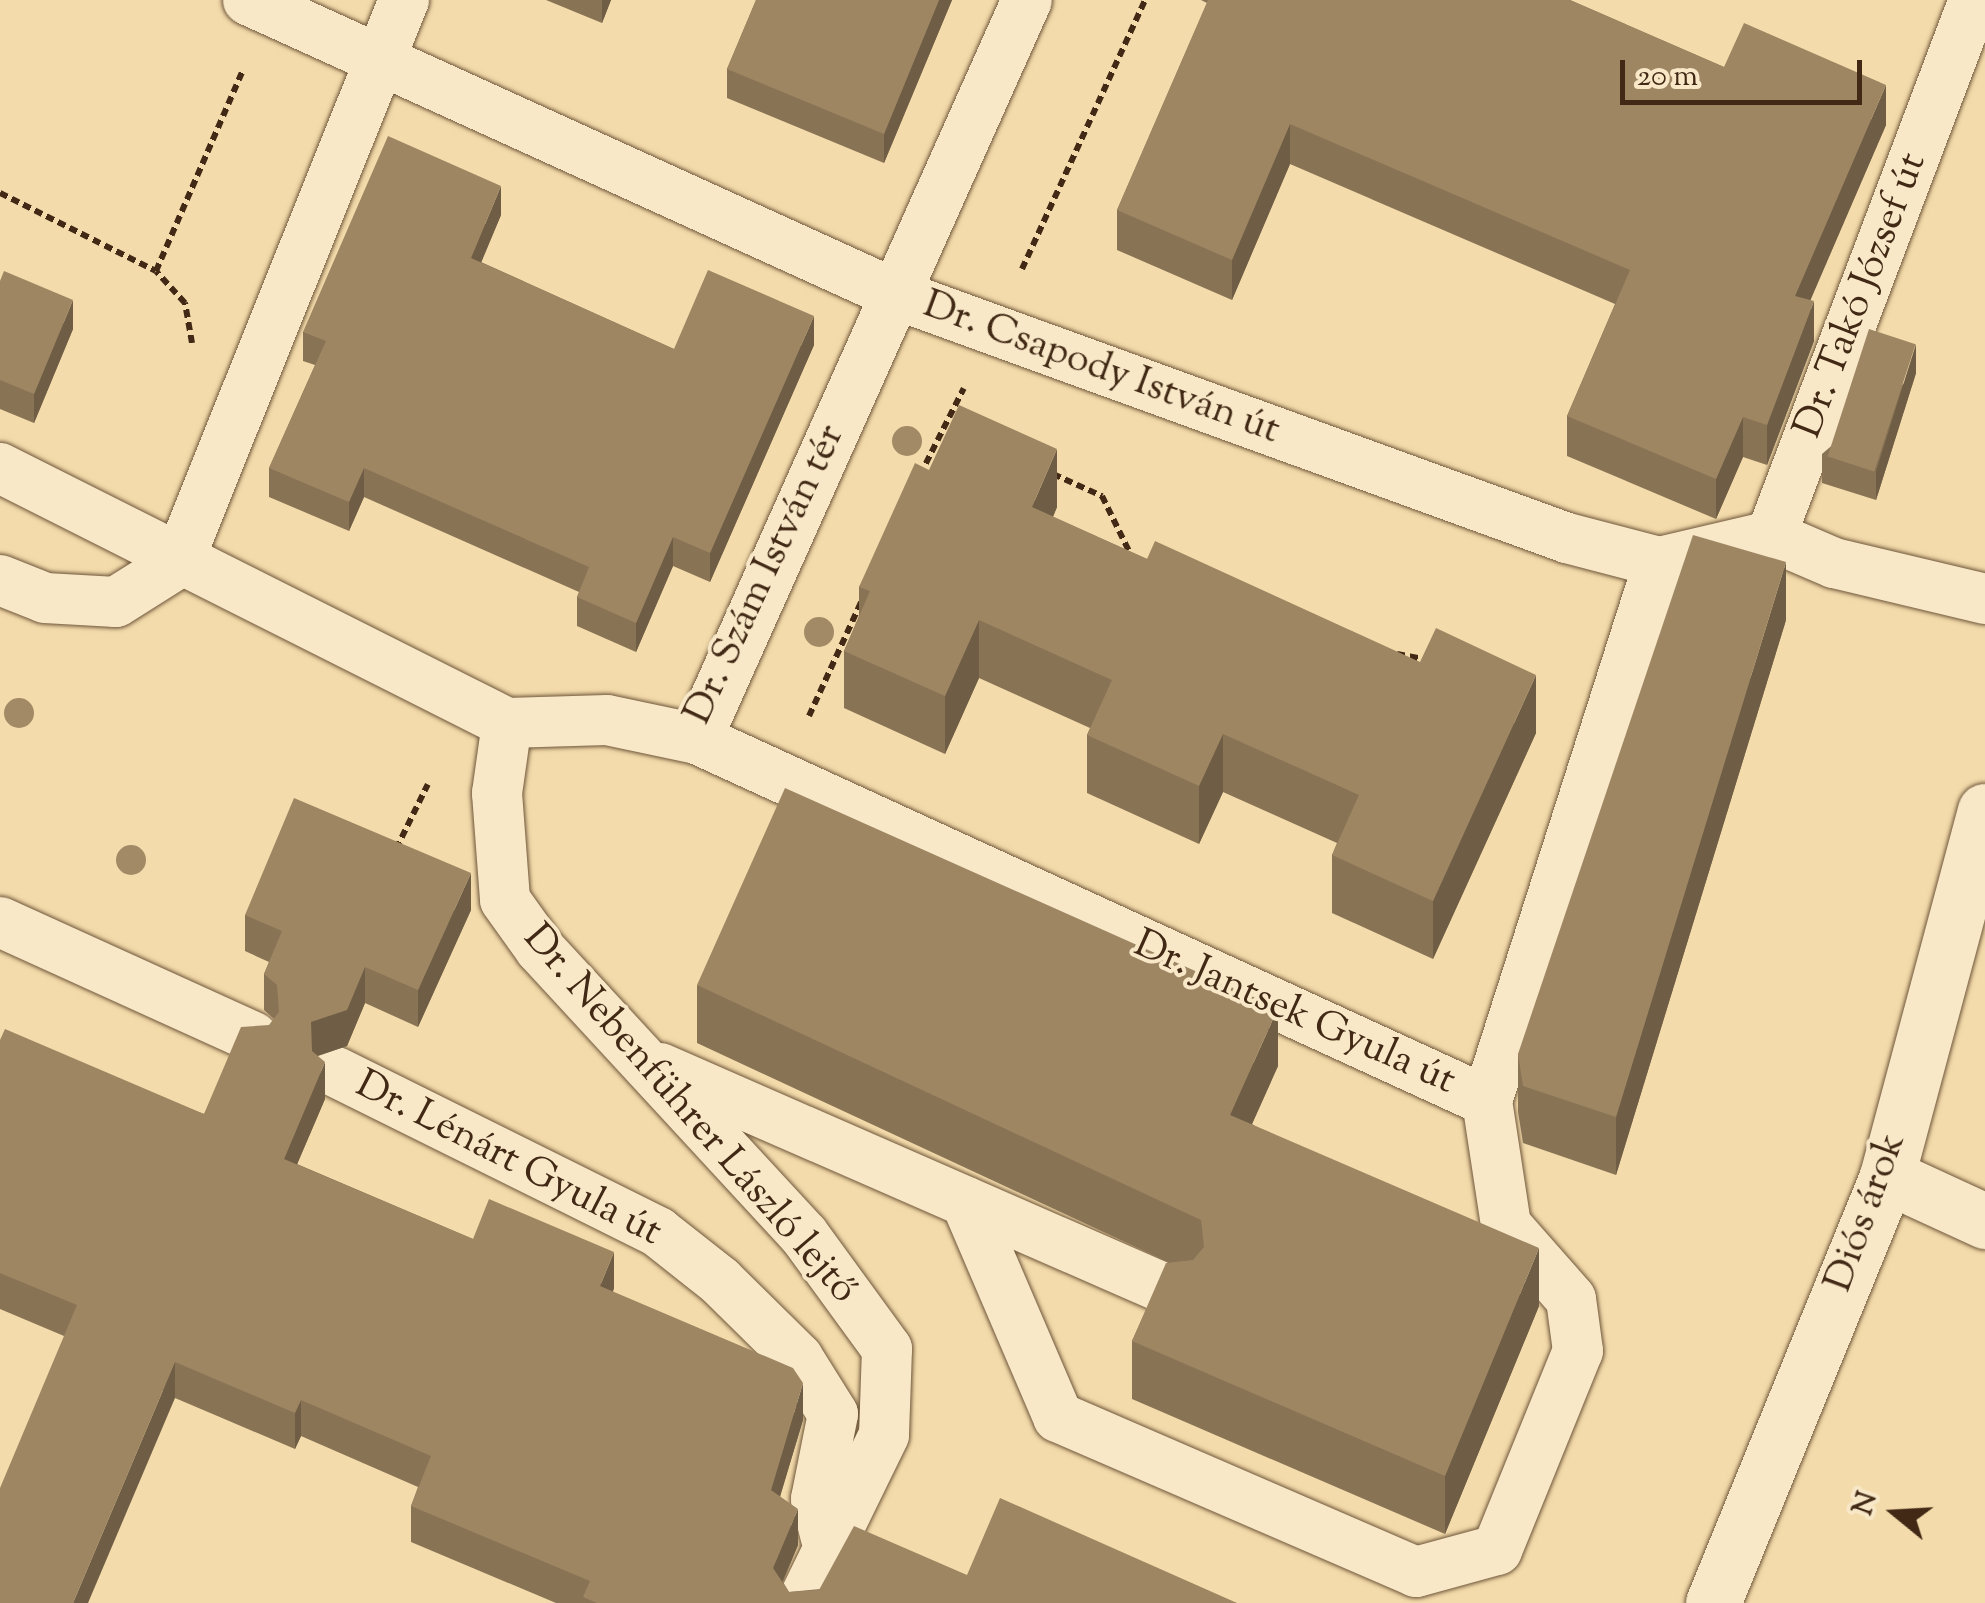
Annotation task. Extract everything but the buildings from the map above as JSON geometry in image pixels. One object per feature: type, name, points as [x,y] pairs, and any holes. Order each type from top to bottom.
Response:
[{"type":"street","name":"Diós árok","points":[[1713,1603],[1886,1176],[1985,811]]},
{"type":"street","points":[[1886,1176],[1985,1221]]},
{"type":"lane","points":[[0,580],[45,598],[116,602],[178,563],[404,0]]},
{"type":"lane","name":"Dr. Szám István tér","points":[[0,468],[178,563],[507,724],[607,720],[697,739],[1027,0]]},
{"type":"lane","name":"Dr. Takó József út","points":[[1771,536],[1974,0]]},
{"type":"lane","name":"Dr. Csapody István út","points":[[258,5],[895,294],[1567,538],[1660,562],[1771,536]]},
{"type":"lane","points":[[1771,536],[1834,563],[1985,599]]},
{"type":"lane","name":"Dr. Jantsek Gyula út","points":[[697,739],[1487,1101],[1660,562]]},
{"type":"lane","name":"Dr. Nebenführer László lejtő","points":[[507,724],[497,793],[505,900],[642,1060],[804,1235],[887,1349],[884,1436],[827,1542],[802,1603]]},
{"type":"lane","points":[[0,922],[253,1037]]},
{"type":"lane","points":[[642,1060],[1177,1294]]},
{"type":"lane","name":"Dr. Lénárt Gyula út","points":[[336,1072],[658,1232],[720,1280],[798,1358],[833,1414],[816,1499],[827,1542]]},
{"type":"lane","points":[[966,1202],[1058,1417],[1416,1572],[1496,1550],[1578,1351],[1571,1299],[1506,1225],[1487,1101]]},
{"type":"path","points":[[156,270],[258,5]]},
{"type":"path","points":[[0,194],[156,270],[185,303],[196,364]]},
{"type":"path","points":[[944,424],[962,432]]},
{"type":"path","points":[[1032,464],[1102,496],[1123,548],[1141,556]]},
{"type":"path","points":[[1376,650],[1444,667]]}]
